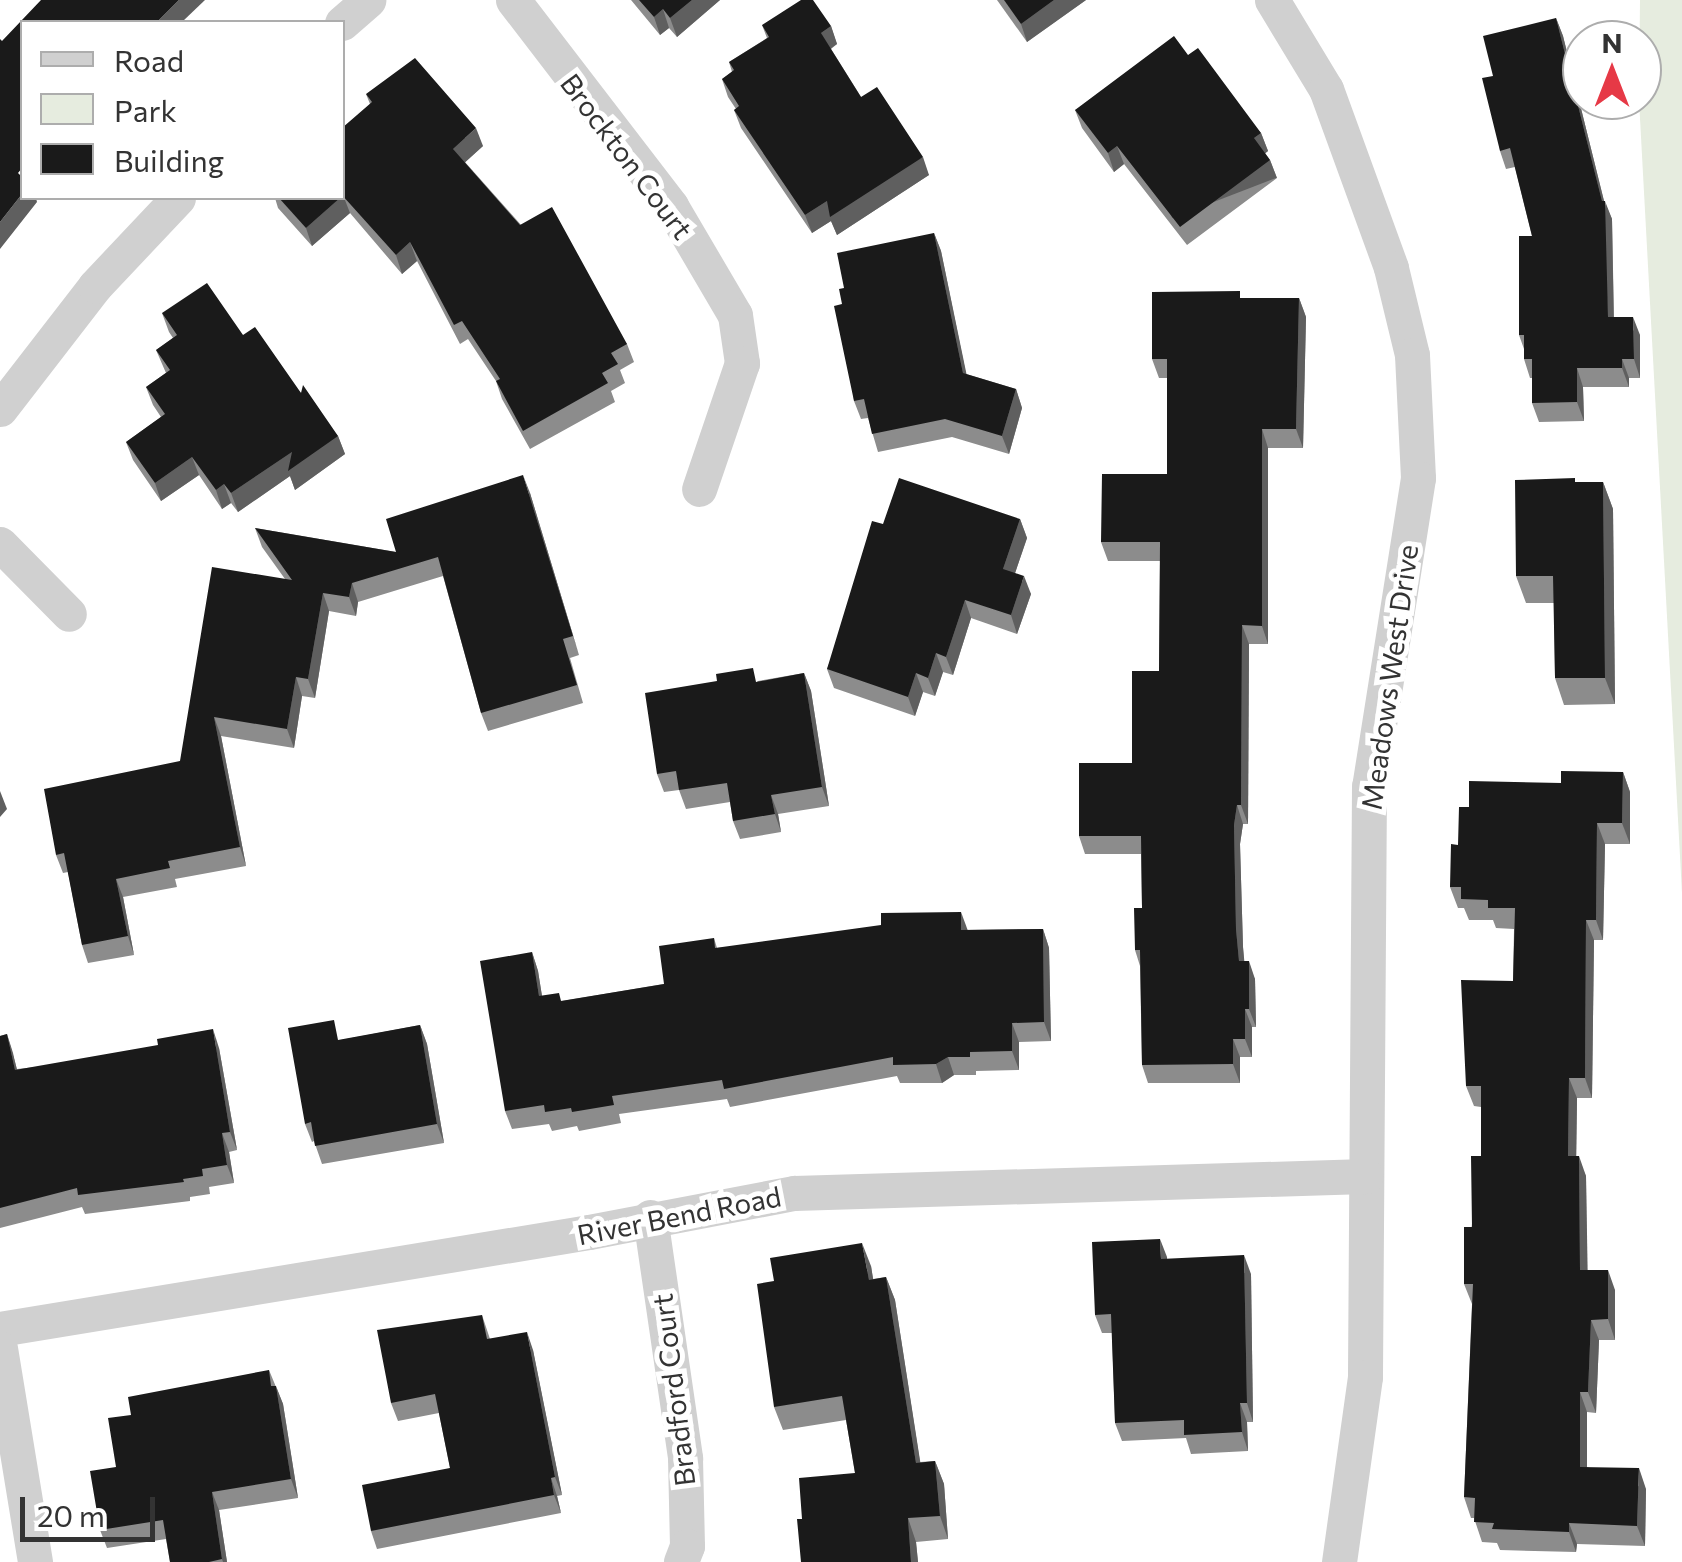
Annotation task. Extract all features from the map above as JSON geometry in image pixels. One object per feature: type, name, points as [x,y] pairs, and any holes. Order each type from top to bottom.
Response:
[{"type":"street","points":[[344,20],[368,0]]},
{"type":"street","name":"Brockton Court","points":[[513,0],[670,206],[736,315],[742,363],[699,489]]},
{"type":"street","name":"Meadows West Drive","points":[[1272,0],[1326,89],[1391,268],[1412,356],[1418,478],[1369,786],[1365,1376],[1338,1562]]},
{"type":"street","points":[[0,409],[95,286],[176,200]]},
{"type":"street","points":[[0,544],[69,614]]},
{"type":"street","name":"River Bend Road","points":[[0,1329],[589,1232],[650,1217],[794,1194],[1366,1176]]},
{"type":"street","name":"Bradford Court","points":[[650,1217],[685,1458],[687,1546],[681,1562]]},
{"type":"street","points":[[0,1348],[35,1562]]},
{"type":"green space","points":[[1640,0],[1682,0],[1682,893],[1640,120],[1662,120],[1662,20],[1640,20]]},
{"type":"building","points":[[41,0],[179,0],[159,20],[22,20]]},
{"type":"building","points":[[639,0],[692,0],[670,18],[663,9],[654,17]]},
{"type":"building","points":[[801,0],[813,0],[831,26],[821,33],[861,97],[877,87],[923,157],[830,217],[827,201],[805,215],[734,110],[739,106],[722,79],[734,70],[729,62],[769,37],[762,25]]},
{"type":"building","points":[[1004,0],[1054,0],[1021,24]]},
{"type":"building","points":[[1556,18],[1562,42],[1562,120],[1582,120],[1605,201],[1608,317],[1633,317],[1634,359],[1622,359],[1622,368],[1577,368],[1577,402],[1532,403],[1532,359],[1524,359],[1524,335],[1519,335],[1519,236],[1532,236],[1510,148],[1500,151],[1482,78],[1493,76],[1483,36]]},
{"type":"building","points":[[20,22],[20,197],[0,222],[0,39]]},
{"type":"building","points":[[1174,36],[1188,55],[1198,48],[1261,133],[1254,138],[1270,160],[1180,227],[1117,146],[1108,153],[1075,110]]},
{"type":"building","points":[[415,58],[476,128],[453,149],[520,225],[552,207],[627,344],[611,353],[618,364],[602,373],[608,383],[523,431],[496,381],[500,379],[462,321],[454,325],[410,242],[396,255],[345,198],[345,125],[372,102],[366,94]]},
{"type":"building","points":[[281,200],[338,200],[306,228]]},
{"type":"building","points":[[934,233],[963,373],[1016,389],[1002,436],[945,419],[872,434],[864,399],[854,401],[834,306],[842,304],[839,289],[844,288],[837,253]]},
{"type":"building","points":[[207,283],[243,335],[255,327],[301,393],[303,385],[338,436],[288,471],[292,452],[231,493],[224,484],[216,490],[192,457],[155,483],[126,442],[165,414],[146,387],[170,370],[156,350],[177,335],[162,313]]},
{"type":"building","points":[[1240,291],[1240,298],[1299,298],[1296,429],[1262,429],[1262,626],[1242,625],[1241,805],[1237,805],[1234,825],[1236,929],[1239,961],[1249,961],[1249,1009],[1245,1009],[1245,1039],[1233,1039],[1233,1064],[1142,1065],[1140,950],[1135,950],[1134,908],[1142,908],[1141,836],[1079,836],[1079,763],[1132,763],[1132,671],[1159,671],[1160,542],[1101,542],[1102,474],[1167,474],[1167,359],[1152,359],[1152,292]]},
{"type":"building","points":[[523,475],[573,636],[563,639],[577,685],[481,713],[438,557],[352,583],[349,597],[323,593],[308,679],[296,677],[287,729],[214,717],[240,847],[168,861],[170,868],[116,879],[128,936],[82,945],[64,853],[56,855],[44,789],[180,761],[212,567],[292,580],[255,528],[396,552],[386,519]]},
{"type":"building","points":[[899,478],[1020,519],[1003,569],[1024,576],[1011,615],[965,600],[946,657],[936,653],[928,678],[916,673],[908,697],[827,669],[872,521],[883,524]]},
{"type":"building","points":[[1575,478],[1575,482],[1603,482],[1605,678],[1555,678],[1553,576],[1516,576],[1515,480]]},
{"type":"building","points":[[753,668],[756,682],[804,673],[822,787],[771,795],[775,814],[733,821],[727,783],[679,790],[676,771],[657,774],[645,693],[717,681],[716,674]]},
{"type":"building","points":[[1561,771],[1623,772],[1622,823],[1597,823],[1596,920],[1586,920],[1585,1078],[1569,1078],[1568,1156],[1579,1156],[1580,1270],[1608,1270],[1608,1319],[1591,1320],[1588,1392],[1580,1392],[1580,1467],[1639,1468],[1637,1526],[1569,1523],[1569,1532],[1492,1529],[1494,1523],[1474,1522],[1475,1498],[1464,1497],[1473,1284],[1464,1284],[1464,1227],[1472,1227],[1471,1156],[1481,1156],[1481,1086],[1466,1086],[1461,980],[1513,981],[1515,908],[1488,908],[1488,900],[1461,899],[1461,887],[1450,887],[1451,844],[1458,845],[1459,807],[1469,807],[1469,781],[1561,783]]},
{"type":"building","points":[[961,912],[961,930],[1043,929],[1044,1022],[1012,1023],[1012,1051],[970,1052],[970,1057],[948,1057],[936,1064],[893,1065],[893,1057],[724,1089],[722,1080],[612,1096],[614,1105],[572,1112],[571,1108],[545,1112],[544,1105],[505,1111],[480,961],[532,952],[539,996],[559,993],[561,1001],[664,984],[659,946],[714,938],[715,948],[881,925],[881,913]]},
{"type":"building","points":[[334,1020],[338,1040],[420,1025],[437,1124],[315,1146],[311,1122],[305,1124],[288,1028]]},
{"type":"building","points":[[213,1029],[230,1132],[222,1133],[227,1165],[202,1169],[203,1176],[183,1179],[184,1182],[78,1195],[77,1188],[0,1208],[0,1036],[7,1034],[15,1070],[158,1045],[157,1039]]},
{"type":"building","points":[[1160,1239],[1161,1259],[1244,1255],[1247,1403],[1240,1403],[1242,1432],[1184,1435],[1184,1420],[1115,1423],[1111,1314],[1095,1315],[1092,1242]]},
{"type":"building","points":[[862,1243],[869,1280],[886,1277],[916,1463],[935,1461],[940,1516],[908,1518],[911,1562],[801,1562],[799,1478],[855,1473],[842,1396],[774,1407],[757,1284],[774,1281],[770,1258]]},
{"type":"building","points":[[482,1315],[487,1339],[527,1332],[555,1477],[551,1478],[554,1495],[371,1531],[362,1485],[450,1468],[435,1394],[391,1403],[377,1330]]},
{"type":"building","points":[[269,1370],[271,1386],[276,1386],[291,1479],[212,1492],[222,1559],[170,1562],[163,1520],[100,1530],[90,1471],[116,1467],[108,1418],[131,1415],[128,1397]]}]
